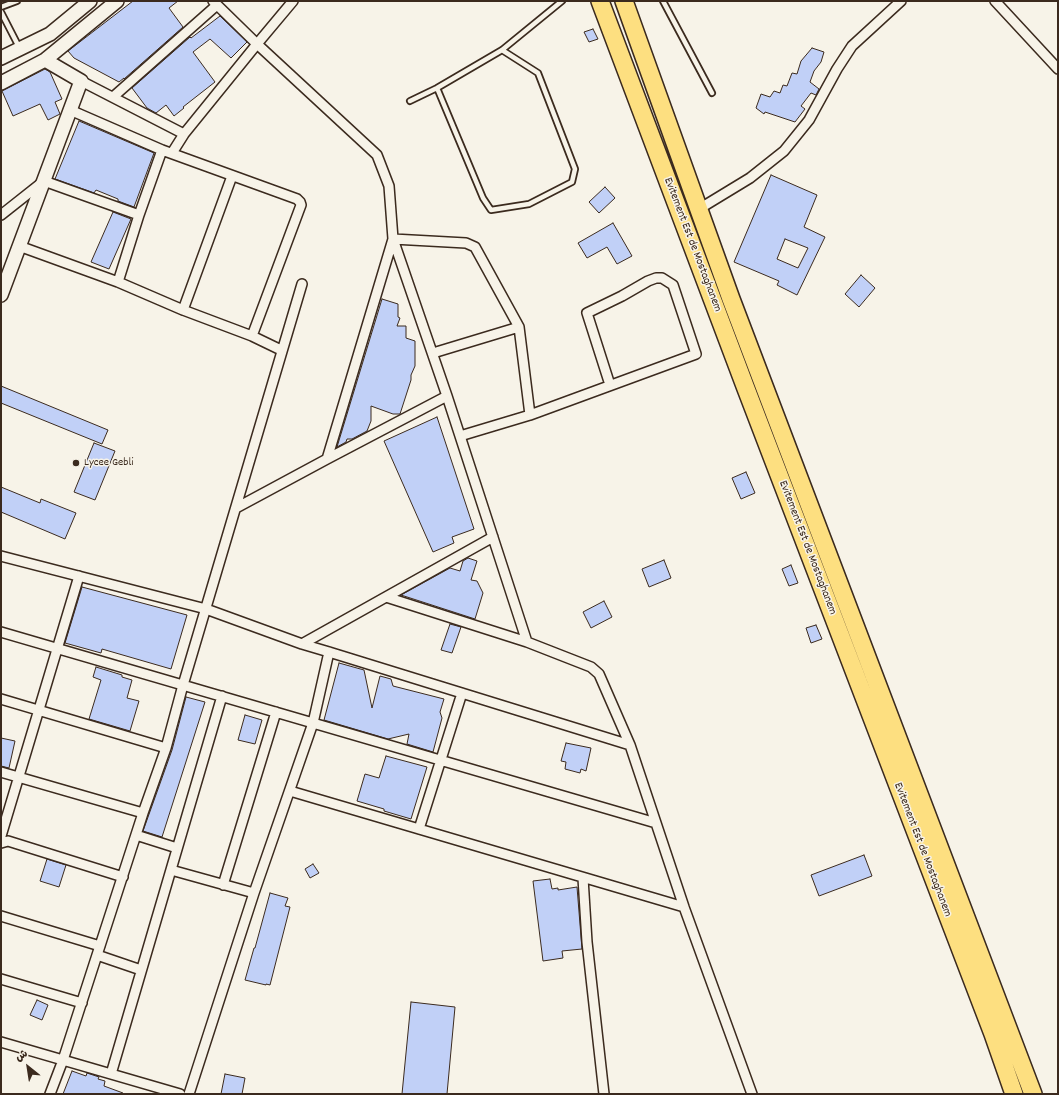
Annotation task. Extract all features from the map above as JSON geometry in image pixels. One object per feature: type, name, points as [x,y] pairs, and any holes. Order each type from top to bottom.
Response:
[{"type":"highway","name":"Evitement Est de Mostaghanem","points":[[600,1],[747,394],[993,1034],[1014,1094]]},
{"type":"highway","name":"Evitement Est de Mostaghanem","points":[[624,1],[731,299],[1033,1094]]},
{"type":"street","points":[[1,58],[50,34],[90,1],[94,19]]},
{"type":"street","points":[[118,282],[139,215],[167,152],[184,134],[256,44],[294,1]]},
{"type":"street","points":[[699,209],[750,178],[784,151],[810,120],[837,69],[852,46],[901,1]]},
{"type":"street","points":[[995,1],[1058,68]]},
{"type":"street","points":[[1,83],[45,60],[112,3]]},
{"type":"street","points":[[113,97],[215,3],[256,44],[377,155],[389,186],[393,239],[448,396],[527,642]]},
{"type":"street","points":[[45,60],[81,81],[184,134]]},
{"type":"street","points":[[1,295],[81,81]]},
{"type":"street","points":[[70,110],[167,152],[297,199],[301,205],[252,336]]},
{"type":"street","points":[[183,310],[232,176]]},
{"type":"street","points":[[1,215],[44,181]]},
{"type":"street","points":[[44,181],[139,215]]},
{"type":"street","points":[[393,239],[466,243],[475,247],[519,327],[530,415]]},
{"type":"street","points":[[327,459],[393,239]]},
{"type":"street","points":[[19,246],[118,282],[183,310],[252,336],[281,350]]},
{"type":"street","points":[[460,436],[530,415],[610,386],[696,354],[673,285],[662,278],[656,278],[648,281],[622,296],[587,313],[610,386]]},
{"type":"street","points":[[50,1094],[63,1060],[143,812],[166,748],[281,350],[302,284]]},
{"type":"street","points":[[433,353],[519,327]]},
{"type":"street","points":[[236,508],[448,396]]},
{"type":"street","points":[[302,644],[493,537]]},
{"type":"street","points":[[1,556],[206,609],[302,644],[630,746]]},
{"type":"street","points":[[1,836],[79,576]]},
{"type":"street","points":[[386,597],[527,642],[595,669],[599,674],[630,746],[684,907],[752,1094]]},
{"type":"street","points":[[1,632],[656,823]]},
{"type":"street","points":[[189,1094],[254,893],[313,723],[330,652]]},
{"type":"street","points":[[420,829],[462,694]]},
{"type":"street","points":[[111,1074],[222,696]]},
{"type":"street","points":[[1,699],[166,748]]},
{"type":"street","points":[[223,885],[276,712]]},
{"type":"street","points":[[1,772],[143,812]]},
{"type":"street","points":[[290,791],[684,907]]},
{"type":"street","points":[[136,835],[177,848]]},
{"type":"street","points":[[1,843],[8,841],[123,877]]},
{"type":"street","points":[[171,870],[254,893]]},
{"type":"street","points":[[583,878],[587,942],[604,1094]]},
{"type":"street","points":[[1,916],[99,950],[141,970]]},
{"type":"street","points":[[1,979],[82,1002]]},
{"type":"street","points":[[1,1042],[180,1094]]},
{"type":"lane","points":[[1,7],[16,1]]},
{"type":"lane","points":[[410,101],[437,88],[502,50],[562,1]]},
{"type":"lane","points":[[664,1],[712,93]]},
{"type":"lane","points":[[1,12],[20,49]]},
{"type":"lane","points":[[437,88],[483,198],[491,210],[529,204],[572,182],[575,169],[538,73],[502,50]]},
{"type":"building","points":[[133,1],[178,1],[169,8],[183,27],[119,82],[74,58],[68,51]]},
{"type":"building","points":[[220,16],[247,42],[231,58],[210,39],[193,52],[215,82],[174,116],[166,105],[156,113],[147,108],[132,88],[190,37],[191,38]]},
{"type":"building","points":[[593,29],[598,39],[589,42],[584,32]]},
{"type":"building","points":[[812,48],[824,52],[821,62],[814,71],[810,82],[819,89],[816,95],[811,93],[801,106],[805,109],[795,122],[765,112],[764,114],[756,108],[761,94],[770,97],[774,91],[780,93],[783,85],[787,86],[792,73],[797,74],[801,61]]},
{"type":"building","points":[[45,69],[50,72],[62,99],[55,102],[60,114],[48,120],[40,104],[13,116],[2,91]]},
{"type":"building","points":[[79,121],[154,153],[134,207],[96,190],[94,193],[55,179]]},
{"type":"building","points":[[771,175],[817,195],[804,227],[825,237],[797,295],[777,285],[779,281],[734,262]],"holes":[[[785,239],[808,248],[798,268],[777,259]]]},
{"type":"building","points":[[605,187],[615,198],[599,213],[589,202]]},
{"type":"building","points":[[113,212],[131,219],[109,269],[91,262]]},
{"type":"building","points":[[613,223],[632,256],[617,264],[607,247],[587,258],[578,243]]},
{"type":"building","points":[[861,275],[875,288],[859,307],[845,294]]},
{"type":"building","points":[[382,299],[398,304],[398,317],[400,318],[397,326],[406,326],[406,338],[415,341],[415,366],[411,375],[411,380],[400,414],[393,414],[371,406],[371,421],[367,431],[352,439],[347,439],[346,442],[337,447]]},
{"type":"building","points":[[1,386],[108,430],[102,444],[1,403]]},
{"type":"building","points":[[437,417],[474,529],[452,537],[454,543],[433,552],[384,441]]},
{"type":"building","points":[[94,443],[115,451],[95,500],[74,492]]},
{"type":"building","points":[[746,472],[755,493],[741,499],[732,478]]},
{"type":"building","points":[[1,487],[40,503],[41,499],[76,513],[65,539],[1,512]]},
{"type":"building","points":[[468,558],[477,561],[471,580],[477,581],[483,593],[475,619],[401,595],[450,568],[460,571],[463,561]]},
{"type":"building","points":[[664,560],[671,578],[649,587],[642,569]]},
{"type":"building","points":[[791,565],[798,583],[789,586],[782,569]]},
{"type":"building","points":[[82,587],[187,615],[171,669],[102,649],[101,653],[65,643]]},
{"type":"building","points":[[604,601],[612,617],[591,628],[583,612]]},
{"type":"building","points":[[450,624],[461,627],[452,653],[441,650]]},
{"type":"building","points":[[816,625],[822,639],[811,643],[806,628]]},
{"type":"building","points":[[339,663],[364,670],[372,708],[380,676],[391,679],[393,686],[444,699],[440,712],[442,718],[433,752],[407,744],[409,734],[388,739],[324,720]]},
{"type":"building","points":[[96,667],[122,675],[122,677],[132,680],[127,698],[139,701],[130,731],[89,719],[101,680],[93,677]]},
{"type":"building","points":[[186,697],[205,702],[162,837],[143,831],[172,750]]},
{"type":"building","points":[[245,715],[262,720],[255,744],[238,740]]},
{"type":"building","points":[[1,738],[15,741],[9,768],[1,766]]},
{"type":"building","points":[[566,743],[591,748],[586,771],[581,769],[580,773],[565,769],[566,762],[561,761]]},
{"type":"building","points":[[386,756],[427,767],[411,819],[357,801],[365,774],[379,778]]},
{"type":"building","points":[[864,855],[872,876],[819,896],[811,875]]},
{"type":"building","points":[[47,859],[66,865],[59,887],[40,881]]},
{"type":"building","points":[[313,864],[319,873],[310,878],[305,869]]},
{"type":"building","points":[[550,879],[552,889],[558,888],[558,890],[577,887],[582,949],[562,951],[563,958],[543,961],[533,881]]},
{"type":"building","points":[[270,893],[288,898],[285,906],[290,907],[270,985],[266,985],[245,980]]},
{"type":"building","points":[[37,1000],[48,1005],[42,1020],[30,1015]]},
{"type":"building","points":[[411,1002],[455,1007],[447,1094],[402,1094]]},
{"type":"building","points":[[72,1071],[86,1076],[87,1073],[99,1077],[98,1079],[105,1081],[104,1086],[123,1094],[63,1094]]},
{"type":"building","points":[[225,1074],[245,1078],[242,1094],[221,1094]]},
{"type":"place","name":"Lycee Gebli","points":[[76,463]]}]
